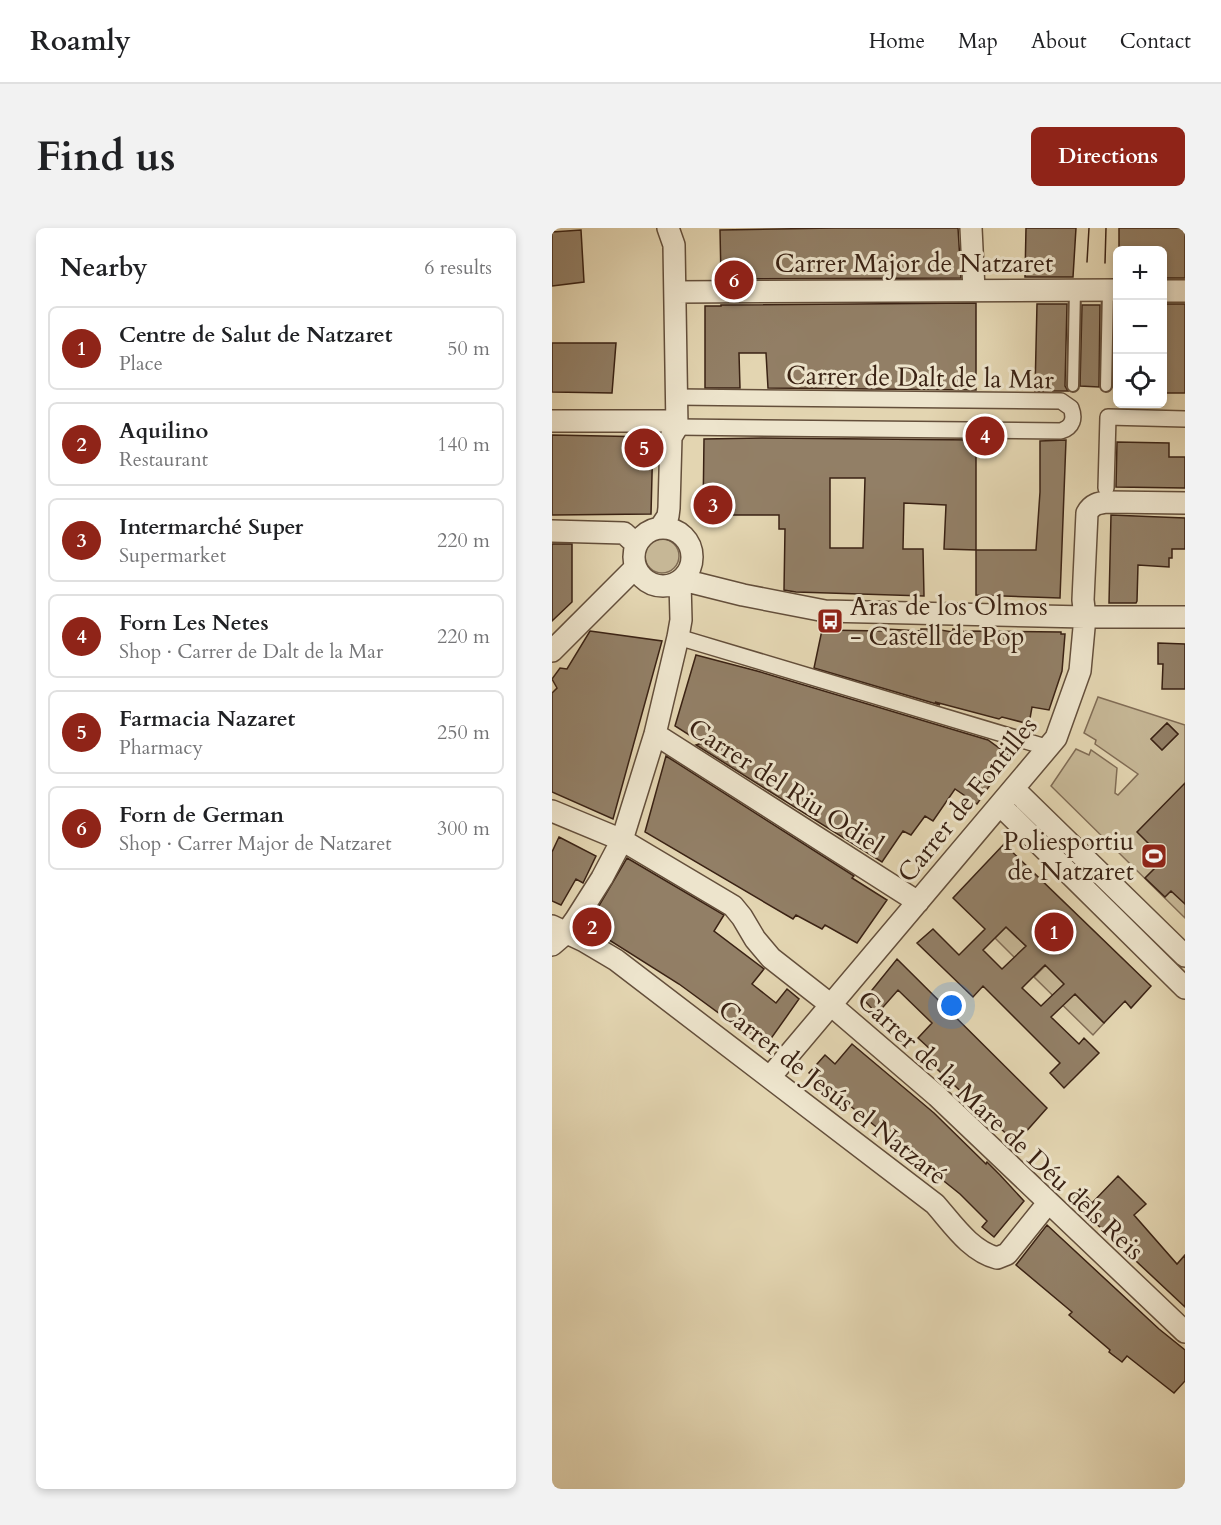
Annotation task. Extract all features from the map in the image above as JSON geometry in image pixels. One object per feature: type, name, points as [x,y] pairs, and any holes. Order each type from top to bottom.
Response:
[{"type":"street","points":[[668,228],[674,245],[677,424],[682,436],[684,537]]},
{"type":"street","points":[[971,228],[974,290]]},
{"type":"street","name":"Carrer Major de Natzaret","points":[[675,292],[1113,290]]},
{"type":"street","points":[[1167,291],[1185,291]]},
{"type":"street","name":"Carrer de Dalt de la Mar","points":[[677,397],[1061,401],[1071,408],[1073,418],[1070,426],[1061,430],[677,424]]},
{"type":"street","points":[[1106,488],[1108,417],[1185,419]]},
{"type":"street","points":[[552,421],[677,424]]},
{"type":"street","points":[[660,528],[668,516],[671,437],[677,424]]},
{"type":"street","name":"Carrer de Fontilles","points":[[770,1077],[1056,738],[1080,671],[1085,617],[1083,600],[1087,513],[1091,506],[1108,502],[1185,503]]},
{"type":"street","points":[[557,934],[602,878],[622,840],[655,734],[678,637],[681,620],[681,581],[691,566],[693,556],[688,542],[677,531],[660,528],[651,531],[642,536],[636,544],[634,553],[636,568],[641,578],[657,586],[665,587],[681,581],[825,610],[1085,617],[1185,617]]},
{"type":"street","points":[[552,531],[624,533],[636,544]]},
{"type":"street","points":[[552,651],[636,568]]},
{"type":"street","points":[[678,637],[1049,748]]},
{"type":"street","name":"Carrer del Riu Odiel","points":[[655,734],[918,902]]},
{"type":"street","points":[[1014,789],[1185,956]]},
{"type":"street","points":[[1000,806],[1185,988]]},
{"type":"street","points":[[552,812],[622,840]]},
{"type":"street","name":"Carrer de la Mare de Déu dels Reis","points":[[622,840],[733,906],[742,916],[762,949],[946,1103],[1185,1332]]},
{"type":"street","name":"Carrer de Jesús el Natzaré","points":[[557,934],[616,960],[935,1204],[963,1237],[992,1257],[997,1258],[1007,1254],[1048,1203]]},
{"type":"lane","points":[[1073,386],[1075,290]]},
{"type":"lane","points":[[1106,386],[1113,290]]},
{"type":"shaded area","points":[[662,539],[674,544],[679,556],[674,568],[662,573],[650,568],[645,556],[650,544]]},
{"type":"shaded area","name":"Poliesportiu de Natzaret","points":[[1098,697],[1185,725],[1185,918],[1051,786],[1076,749],[1089,755],[1091,750],[1117,768],[1115,793],[1118,795],[1138,774],[1095,744],[1096,740],[1084,733]],"holes":[[[1167,723],[1178,734],[1162,750],[1151,739]]]},
{"type":"shaded area","points":[[1006,927],[1029,949],[1018,961],[995,938]]},
{"type":"shaded area","points":[[1046,965],[1104,1023],[1093,1035],[1034,977]]},
{"type":"building","points":[[958,228],[961,278],[721,279],[720,230]]},
{"type":"building","points":[[1026,228],[1076,228],[1073,277],[1025,277]]},
{"type":"building","points":[[1119,228],[1185,228],[1185,278],[1167,278],[1167,246],[1119,246]]},
{"type":"building","points":[[581,230],[584,282],[552,286],[552,232]]},
{"type":"building","points":[[976,303],[976,390],[768,388],[766,353],[739,353],[740,388],[705,388],[705,306]]},
{"type":"building","points":[[1037,304],[1067,304],[1065,386],[1068,391],[1035,391]]},
{"type":"building","points":[[1167,304],[1185,304],[1185,393],[1167,393]]},
{"type":"building","points":[[1082,305],[1100,305],[1099,387],[1080,386]]},
{"type":"building","points":[[552,343],[616,343],[612,393],[552,392]]},
{"type":"building","points":[[552,435],[653,437],[651,514],[552,515]]},
{"type":"building","points":[[704,439],[976,440],[976,550],[944,549],[946,505],[904,503],[903,549],[923,549],[924,596],[784,590],[785,529],[779,529],[779,515],[703,515]],"holes":[[[830,478],[865,478],[863,548],[830,548]]]},
{"type":"building","points":[[1066,440],[1060,598],[976,595],[976,550],[1036,550],[1040,492],[1040,441]]},
{"type":"building","points":[[1117,442],[1169,443],[1169,457],[1185,457],[1185,488],[1116,487]]},
{"type":"building","points":[[1111,515],[1185,518],[1185,549],[1172,549],[1169,567],[1138,565],[1136,603],[1109,603]]},
{"type":"building","points":[[552,544],[572,544],[572,602],[552,621]]},
{"type":"building","points":[[885,629],[921,631],[921,629],[928,629],[940,632],[941,630],[952,632],[953,629],[966,632],[1061,632],[1065,634],[1062,671],[1049,710],[1032,707],[1029,724],[1002,717],[999,719],[935,702],[940,705],[814,668],[822,630],[884,631]]},
{"type":"building","points":[[590,631],[662,641],[613,819],[552,792],[552,693],[557,688],[552,679],[560,668],[567,669]]},
{"type":"building","points":[[1158,643],[1185,644],[1185,689],[1162,689],[1163,664],[1158,664]]},
{"type":"building","points":[[696,655],[988,740],[1010,756],[977,804],[955,789],[933,821],[925,816],[911,835],[903,831],[882,862],[696,745],[702,743],[675,726]]},
{"type":"building","points":[[1167,723],[1178,734],[1162,750],[1151,739]]},
{"type":"building","points":[[666,756],[854,876],[852,878],[887,900],[857,943],[825,925],[822,929],[796,915],[793,919],[645,832]]},
{"type":"building","points":[[1185,783],[1185,904],[1171,891],[1165,897],[1145,878],[1164,859],[1137,832]]},
{"type":"building","points":[[559,837],[596,856],[583,883],[576,879],[561,905],[552,901],[552,852]]},
{"type":"building","points":[[1004,844],[1151,986],[1131,1008],[1125,1001],[1104,1023],[1075,994],[1051,1017],[1079,1044],[1084,1038],[1099,1053],[1064,1088],[1050,1073],[1060,1063],[983,986],[973,997],[917,943],[933,929],[959,955],[985,929],[953,898]],"holes":[[[1006,927],[1026,946],[1002,969],[983,950]],[[1045,965],[1064,984],[1041,1006],[1022,988]]]},
{"type":"building","points":[[627,858],[724,915],[714,931],[764,969],[752,984],[776,1003],[787,989],[799,999],[765,1047],[679,984],[587,926]]},
{"type":"building","points":[[897,959],[1047,1108],[1016,1143],[923,1056],[930,1049],[918,1038],[932,1023],[898,990],[877,1014],[864,1000]]},
{"type":"building","points":[[852,1044],[934,1113],[986,1164],[987,1162],[1024,1201],[994,1237],[982,1227],[987,1221],[960,1194],[809,1073],[825,1055],[835,1064]]},
{"type":"building","points":[[1118,1176],[1146,1204],[1134,1215],[1177,1264],[1185,1255],[1185,1307],[1071,1200],[1080,1189],[1092,1203]]},
{"type":"building","points":[[1047,1225],[1159,1329],[1185,1350],[1185,1381],[1174,1393],[1127,1356],[1122,1362],[1109,1352],[1110,1350],[1069,1315],[1072,1312],[1016,1265]]},
{"type":"tram line","points":[[1087,262],[1089,228]]},
{"type":"tram line","points":[[1105,263],[1106,228]]},
{"type":"place","name":"Forn de German","points":[[734,280]]},
{"type":"place","name":"Forn Les Netes","points":[[985,436]]},
{"type":"place","name":"Farmacia Nazaret","points":[[644,448]]},
{"type":"place","name":"Intermarché Super","points":[[713,505]]},
{"type":"place","name":"Aras de los Olmos - Castell de Pop","points":[[830,621]]},
{"type":"place","name":"Poliesportiu de Natzaret","points":[[1154,856]]},
{"type":"place","name":"Aquilino","points":[[592,927]]},
{"type":"place","name":"Centre de Salut de Natzaret","points":[[1054,932]]}]
